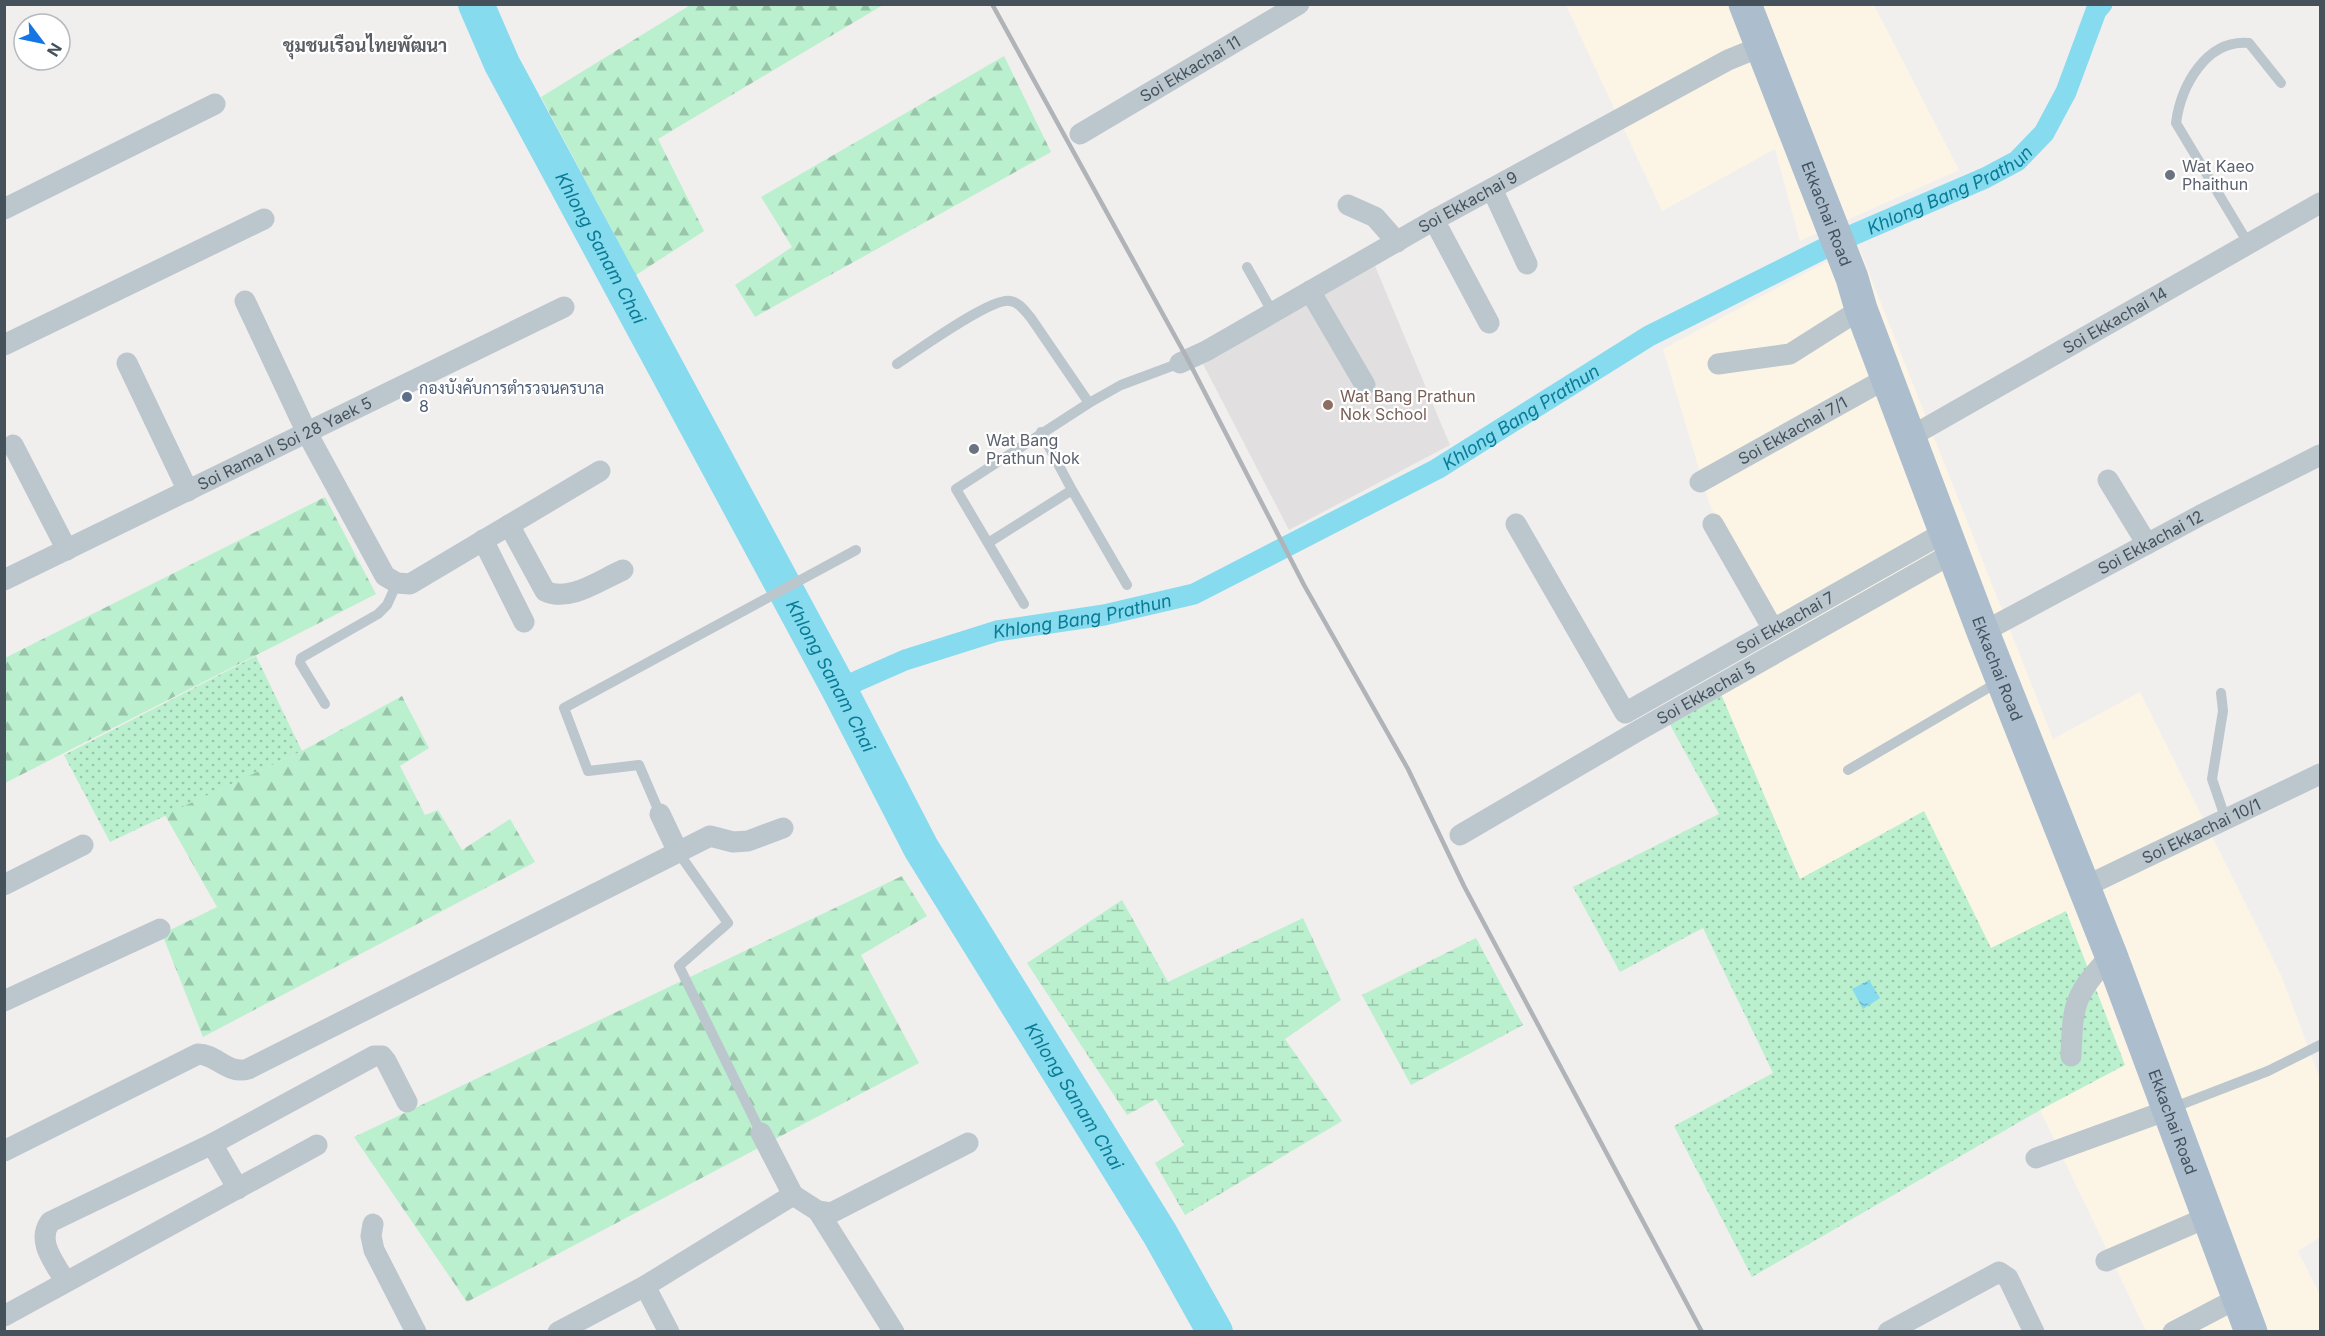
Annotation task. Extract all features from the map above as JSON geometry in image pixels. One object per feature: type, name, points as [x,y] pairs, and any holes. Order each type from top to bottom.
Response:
[{"type":"main road","name":"Ekkachai Road","points":[[1745,4],[1852,278],[1861,309],[1983,632],[2111,955],[2251,1332]]},
{"type":"street","name":"Soi Ekkachai 11","points":[[1080,134],[1299,4]]},
{"type":"street","name":"Soi Ekkachai 9","points":[[1180,363],[1206,351],[1434,220],[1728,60],[1760,46]]},
{"type":"street","points":[[4,209],[215,104]]},
{"type":"street","points":[[1492,189],[1527,264]]},
{"type":"street","name":"Soi Ekkachai 14","points":[[1910,437],[2320,203]]},
{"type":"street","points":[[1348,204],[1375,216],[1396,242]]},
{"type":"street","points":[[4,345],[264,219]]},
{"type":"street","points":[[1434,220],[1488,323]]},
{"type":"street","points":[[1310,291],[1365,385]]},
{"type":"street","points":[[245,301],[307,433],[385,576],[397,583],[410,584],[600,471]]},
{"type":"street","name":"Soi Rama II Soi 28 Yaek 5","points":[[4,580],[564,307]]},
{"type":"street","points":[[1718,364],[1790,354],[1861,309]]},
{"type":"street","points":[[127,363],[188,491]]},
{"type":"street","name":"Soi Ekkachai 7/1","points":[[1700,482],[1887,378]]},
{"type":"street","points":[[13,445],[67,550]]},
{"type":"street","name":"Soi Ekkachai 12","points":[[1983,632],[2320,455]]},
{"type":"street","points":[[2108,480],[2147,544]]},
{"type":"street","name":"Soi Ekkachai 7","points":[[1516,524],[1625,713],[1773,629],[1949,543]]},
{"type":"street","points":[[1713,524],[1773,629]]},
{"type":"street","points":[[509,525],[545,591],[556,596],[572,593],[623,570]]},
{"type":"street","points":[[483,540],[524,622]]},
{"type":"street","name":"Soi Ekkachai 5","points":[[1460,835],[1949,543]]},
{"type":"street","name":"Soi Ekkachai 10/1","points":[[2084,887],[2320,774]]},
{"type":"street","points":[[660,814],[678,852]]},
{"type":"street","points":[[4,1151],[198,1054],[206,1054],[219,1064],[240,1071],[248,1069],[710,837],[733,842],[748,841],[783,828]]},
{"type":"street","points":[[4,885],[83,846]]},
{"type":"street","points":[[4,1001],[160,930]]},
{"type":"street","points":[[2071,1056],[2072,1014],[2082,988],[2111,955]]},
{"type":"street","points":[[65,1281],[44,1241],[44,1230],[50,1222],[212,1144],[374,1056],[382,1056],[386,1061],[407,1102]]},
{"type":"street","points":[[2036,1158],[2168,1110]]},
{"type":"street","points":[[761,1133],[793,1195],[818,1210],[831,1213],[968,1143]]},
{"type":"street","points":[[212,1144],[237,1189]]},
{"type":"street","points":[[4,1316],[317,1145]]},
{"type":"street","points":[[558,1332],[645,1286],[793,1195]]},
{"type":"street","points":[[818,1210],[894,1332]]},
{"type":"street","points":[[2106,1261],[2208,1217]]},
{"type":"street","points":[[373,1224],[370,1236],[374,1250],[416,1332]]},
{"type":"street","points":[[1888,1332],[1999,1272],[2008,1278],[2034,1332]]},
{"type":"street","points":[[645,1286],[669,1332]]},
{"type":"street","points":[[2173,1332],[2238,1298]]},
{"type":"lane","points":[[2248,243],[2176,123],[2177,113],[2194,72],[2207,57],[2235,42],[2249,43],[2281,83]]},
{"type":"lane","points":[[1247,267],[1273,313]]},
{"type":"lane","points":[[897,364],[1000,300],[1012,301],[1021,306],[1031,318],[1089,403]]},
{"type":"lane","points":[[1024,604],[956,489],[1041,432],[1121,385],[1180,363]]},
{"type":"lane","points":[[1041,432],[1127,585]]},
{"type":"lane","points":[[988,543],[1072,490]]},
{"type":"lane","points":[[660,814],[639,765],[588,771],[564,708],[856,550]]},
{"type":"lane","points":[[325,704],[300,663],[301,658],[378,614],[387,605],[397,583]]},
{"type":"lane","points":[[1848,770],[2002,680]]},
{"type":"lane","points":[[2221,693],[2223,711],[2212,779],[2226,821]]},
{"type":"lane","points":[[678,852],[728,923],[679,966],[761,1133]]},
{"type":"lane","points":[[2168,1110],[2268,1071],[2320,1046]]},
{"type":"shaded area","points":[[1566,5],[1874,5],[1959,170],[1800,241],[1775,149],[1662,211]]},
{"type":"shaded area","points":[[1858,245],[2053,739],[2140,692],[2281,975],[2320,1079],[2320,1237],[2298,1251],[2320,1295],[2320,1331],[2146,1331],[2040,1110],[2124,1065],[1991,948],[1924,812],[1800,879],[1721,694],[1782,659],[1710,505],[1663,349]]},
{"type":"shaded area","name":"Wat Bang Prathun Nok School","points":[[1375,266],[1450,445],[1289,530],[1203,364]]},
{"type":"green space","points":[[692,4],[883,5],[658,139],[704,231],[636,275],[541,97]]},
{"type":"green space","points":[[1004,56],[1051,152],[755,317],[735,285],[792,247],[761,197]]},
{"type":"green space","points":[[325,497],[376,594],[5,783],[5,658]]},
{"type":"green space","points":[[256,656],[302,751],[110,842],[64,755]]},
{"type":"green space","points":[[1721,694],[1800,879],[1924,811],[1991,948],[2066,911],[2125,1065],[2040,1110],[1752,1277],[1674,1126],[1773,1073],[1703,928],[1620,972],[1573,887],[1719,814],[1668,721]]},
{"type":"green space","points":[[402,696],[429,748],[400,766],[425,815],[438,810],[462,850],[510,819],[535,862],[203,1037],[162,934],[217,907],[165,815],[302,751]]},
{"type":"green space","points":[[902,876],[927,916],[861,955],[919,1063],[467,1302],[354,1137]]},
{"type":"green space","points":[[1122,900],[1168,982],[1303,918],[1341,1000],[1285,1039],[1342,1121],[1185,1215],[1155,1163],[1184,1145],[1156,1099],[1127,1115],[1027,963]]},
{"type":"green space","points":[[1476,938],[1523,1025],[1411,1085],[1362,995]]},
{"type":"water","points":[[1869,980],[1880,998],[1863,1009],[1852,989]]},
{"type":"waterway","name":"Khlong Sanam Chai","points":[[476,4],[502,64],[839,689],[921,848],[1160,1234],[1215,1332]]},
{"type":"waterway","name":"Khlong Bang Prathun","points":[[839,689],[905,660],[997,631],[1104,615],[1194,594],[1437,469],[1649,336],[1841,240],[1985,178],[2017,161],[2044,133],[2066,92],[2096,11],[2102,4]]},
{"type":"railway","points":[[992,4],[1187,358],[1304,585],[1408,769],[1464,886],[1702,1332]]},
{"type":"place","name":"Wat Kaeo Phaithun","points":[[2170,175]]},
{"type":"place","name":"กองบังคับการตำรวจนครบาล 8","points":[[407,397]]},
{"type":"place","name":"Wat Bang Prathun Nok School","points":[[1328,405]]},
{"type":"place","name":"Wat Bang Prathun Nok","points":[[974,449]]},
{"type":"district","name":"ชุมชนเรือนไทยพัฒนา","points":[[365,45]]}]
